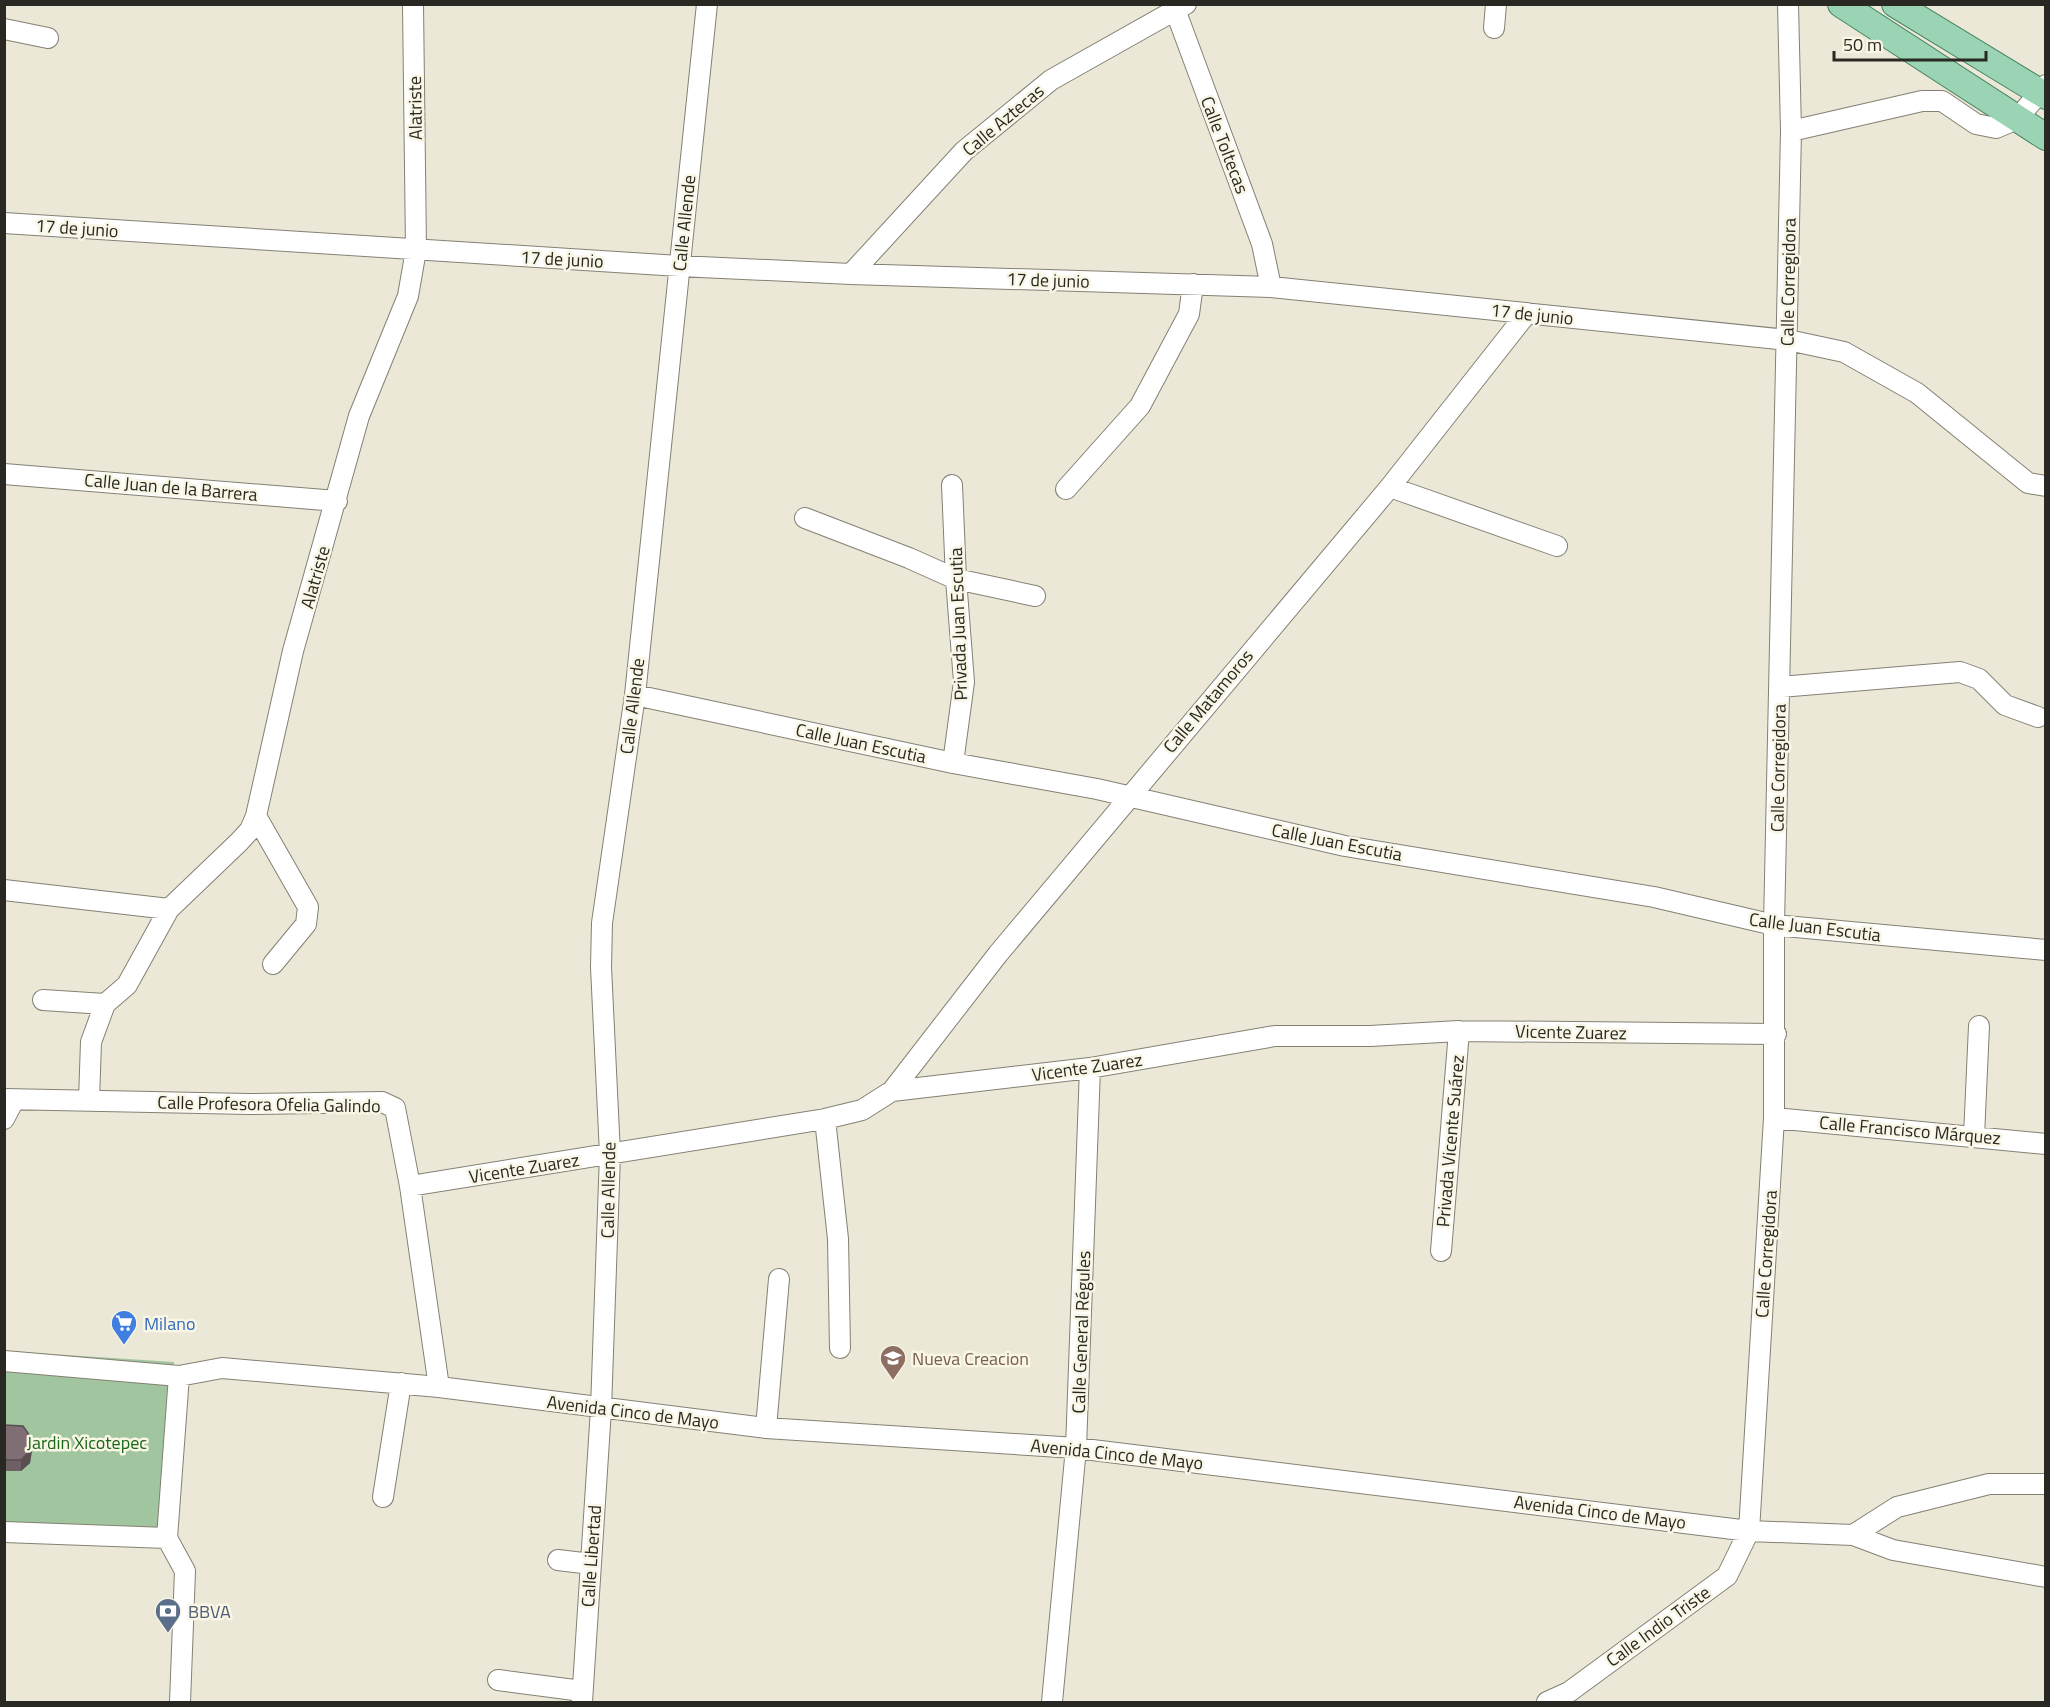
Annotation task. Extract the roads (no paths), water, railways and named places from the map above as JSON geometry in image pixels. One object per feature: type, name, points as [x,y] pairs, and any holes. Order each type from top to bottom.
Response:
[{"type":"main road","points":[[1841,4],[2046,137]]},
{"type":"main road","points":[[1895,4],[2043,91]]},
{"type":"street","name":"Alatriste","points":[[89,1100],[91,1042],[105,1004],[127,985],[170,909],[239,842],[250,830],[256,816],[293,651],[337,501],[359,416],[408,296],[416,250],[413,4]]},
{"type":"street","name":"Calle Allende","points":[[601,1409],[610,1154],[601,967],[602,923],[635,696],[707,4]]},
{"type":"street","points":[[1494,28],[1496,4]]},
{"type":"street","name":"Calle Corregidora","points":[[1749,1531],[1774,1118],[1776,1034],[1774,925],[1791,131],[1788,4]]},
{"type":"street","name":"Calle Aztecas","points":[[851,274],[973,144],[1052,80],[1178,6]]},
{"type":"street","name":"Calle Toltecas","points":[[1178,6],[1262,244],[1271,287]]},
{"type":"street","points":[[4,29],[48,38]]},
{"type":"street","points":[[1791,131],[1922,101],[1942,101],[1977,124],[1996,128],[2017,119],[2043,91]]},
{"type":"street","name":"17 de junio","points":[[4,223],[679,266],[851,274],[1271,287],[1788,340],[1844,352],[1907,387],[2028,483],[2046,486]]},
{"type":"street","points":[[1066,489],[1140,406],[1189,314],[1193,284]]},
{"type":"street","name":"Calle Matamoros","points":[[892,1090],[998,954],[1128,796],[1390,487],[1527,313]]},
{"type":"street","name":"Calle Juan de la Barrera","points":[[4,474],[337,501]]},
{"type":"street","name":"Privada Juan Escutia","points":[[952,485],[964,682],[953,763]]},
{"type":"street","points":[[1390,487],[1557,546]]},
{"type":"street","points":[[805,518],[909,558],[956,579],[1035,596]]},
{"type":"street","points":[[1780,687],[1960,672],[1979,679],[2005,705],[2038,717]]},
{"type":"street","name":"Calle Juan Escutia","points":[[635,696],[953,763],[1128,796],[1345,846],[1654,897],[1774,925],[2046,950]]},
{"type":"street","points":[[256,816],[308,907],[306,924],[273,964]]},
{"type":"street","points":[[4,890],[170,909]]},
{"type":"street","points":[[43,1000],[105,1004]]},
{"type":"street","points":[[1974,1136],[1979,1026]]},
{"type":"street","name":"Vicente Zuarez","points":[[410,1186],[825,1119],[862,1110],[892,1090],[1090,1068],[1275,1036],[1370,1036],[1458,1031],[1776,1034]]},
{"type":"street","name":"Privada Vicente Suárez","points":[[1441,1251],[1458,1031]]},
{"type":"street","name":"Calle General Régules","points":[[1052,1702],[1076,1448],[1090,1068]]},
{"type":"street","points":[[4,1119],[9,1100]]},
{"type":"street","name":"Calle Profesora Ofelia Galindo","points":[[9,1100],[249,1104],[382,1102],[395,1108],[410,1186],[439,1387]]},
{"type":"street","name":"Calle Francisco Márquez","points":[[1774,1118],[2046,1144]]},
{"type":"street","points":[[825,1119],[838,1239],[840,1348]]},
{"type":"street","points":[[766,1428],[779,1279]]},
{"type":"street","name":"Avenida Cinco de Mayo","points":[[4,1361],[179,1376],[222,1368],[439,1387],[766,1428],[1076,1448],[1749,1531],[1853,1535],[1893,1550],[2046,1577]]},
{"type":"street","points":[[179,1376],[166,1538],[185,1571],[180,1702]]},
{"type":"street","points":[[383,1497],[401,1383]]},
{"type":"street","name":"Calle Libertad","points":[[582,1697],[601,1409]]},
{"type":"street","points":[[1853,1535],[1898,1507],[1989,1484],[2046,1484]]},
{"type":"street","name":"Calle Indio Triste","points":[[1547,1702],[1569,1692],[1727,1576],[1749,1531]]},
{"type":"street","points":[[4,1532],[166,1538]]},
{"type":"street","points":[[558,1560],[591,1564]]},
{"type":"street","points":[[498,1680],[582,1697]]},
{"type":"place","name":"Milano","points":[[124,1346]]},
{"type":"place","name":"Nueva Creacion","points":[[893,1381]]},
{"type":"place","name":"BBVA","points":[[168,1634]]},
{"type":"park label","name":"Jardin Xicotepec","points":[[87,1442]]}]
